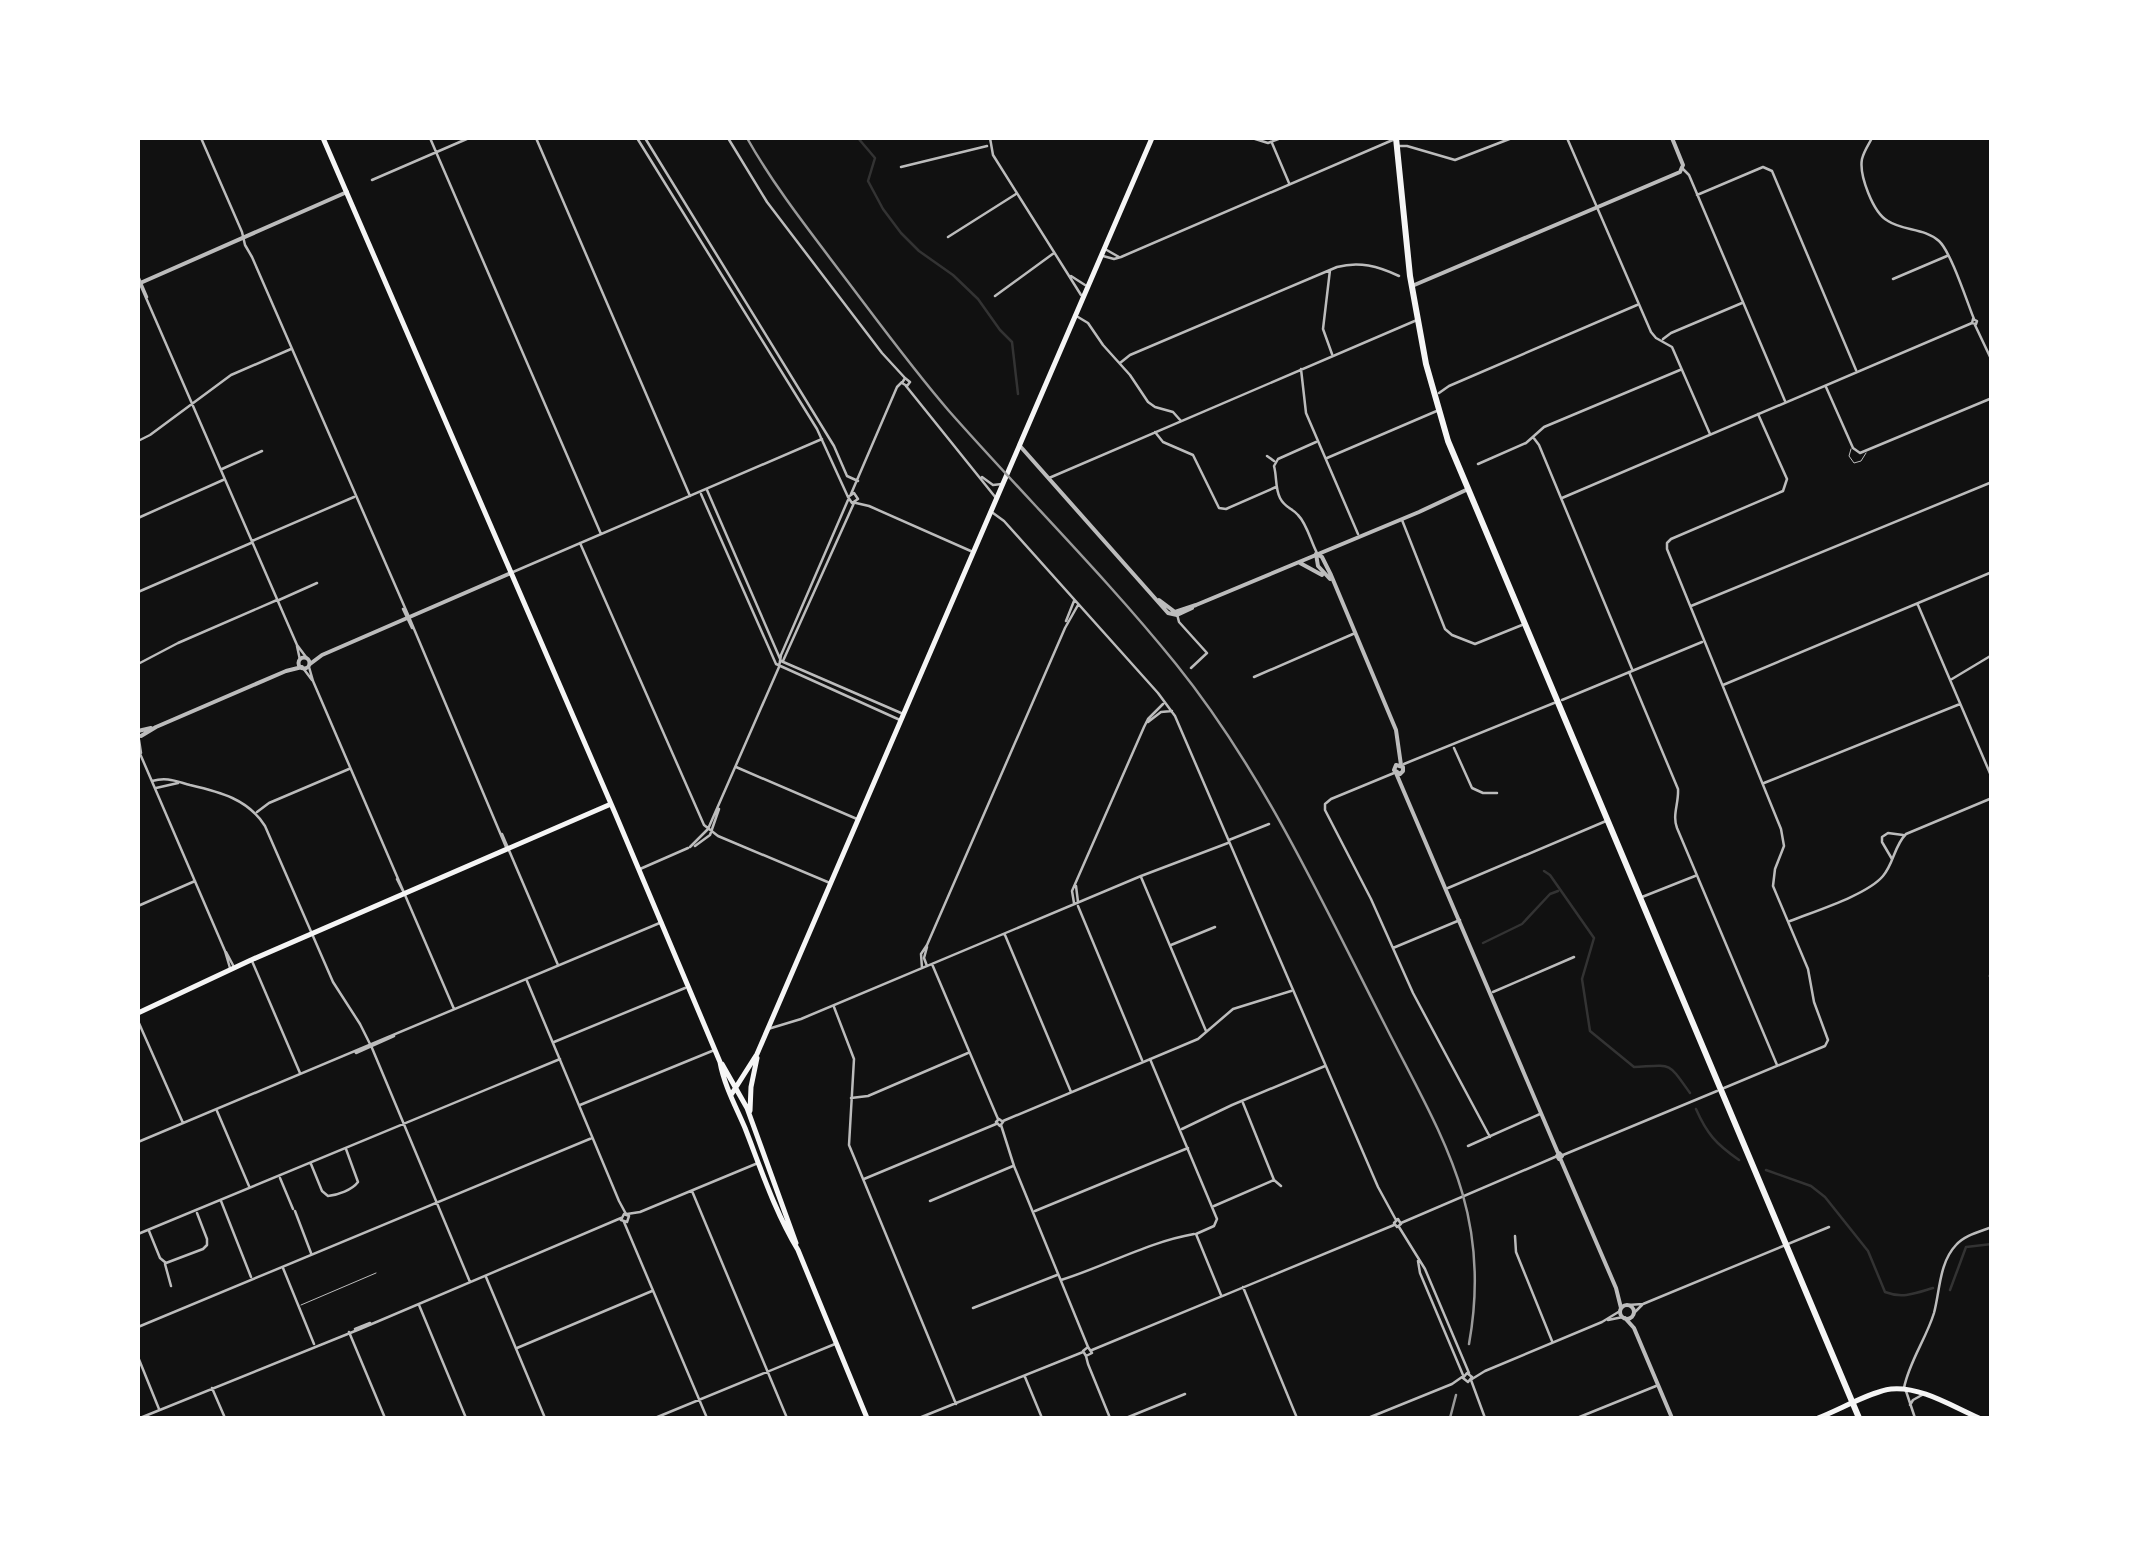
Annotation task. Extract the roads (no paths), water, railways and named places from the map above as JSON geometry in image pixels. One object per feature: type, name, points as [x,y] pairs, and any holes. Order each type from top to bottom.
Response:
[{"type":"highway","points":[[1397,141],[1412,286],[1439,410],[1524,624],[1859,1418]]},
{"type":"main road","points":[[323,138],[612,804],[732,1097],[794,1233],[867,1418]]},
{"type":"main road","points":[[739,1091],[1152,138]]},
{"type":"main road","points":[[138,1013],[612,804]]},
{"type":"main road","points":[[751,1119],[757,1054]]},
{"type":"main road","points":[[720,1062],[751,1119],[761,1162]]},
{"type":"main road","points":[[728,1073],[744,1076]]},
{"type":"main road","points":[[732,1097],[747,1088],[752,1078]]},
{"type":"main road","points":[[1818,1418],[1885,1390],[1905,1389],[1980,1418]]},
{"type":"street","points":[[201,138],[558,966]]},
{"type":"street","points":[[430,138],[602,534]]},
{"type":"street","points":[[372,180],[470,138]]},
{"type":"street","points":[[536,138],[690,496]]},
{"type":"street","points":[[637,138],[825,438],[834,446],[847,476],[858,481]]},
{"type":"street","points":[[645,138],[825,438],[853,498],[974,552]]},
{"type":"street","points":[[728,138],[768,202],[997,499]]},
{"type":"street","points":[[990,138],[993,155],[1083,300]]},
{"type":"street","points":[[1252,138],[1264,143],[1281,138]]},
{"type":"street","points":[[1104,252],[1121,258],[1397,141],[1455,160],[1512,138]]},
{"type":"street","points":[[1567,138],[1651,332],[1672,347],[1710,434]]},
{"type":"street","points":[[1672,138],[1683,162],[1682,170],[1691,181],[1785,402]]},
{"type":"street","points":[[1872,138],[1862,156],[1861,172],[1875,206],[1886,221],[1940,241],[1992,361]]},
{"type":"street","points":[[1272,142],[1290,185]]},
{"type":"street","points":[[901,167],[990,146]]},
{"type":"street","points":[[1697,196],[1763,167],[1772,171],[1858,372]]},
{"type":"street","points":[[1412,286],[1682,170]]},
{"type":"street","points":[[347,192],[138,280],[455,1010]]},
{"type":"street","points":[[948,237],[1017,193]]},
{"type":"street","points":[[995,296],[1056,252]]},
{"type":"street","points":[[1893,279],[1948,256]]},
{"type":"street","points":[[1120,362],[1349,264],[1383,268],[1398,276]]},
{"type":"street","points":[[1330,270],[1323,331],[1333,356]]},
{"type":"street","points":[[1070,275],[1089,286]]},
{"type":"street","points":[[1662,340],[1744,302]]},
{"type":"street","points":[[1434,392],[1638,305]]},
{"type":"street","points":[[1076,316],[1088,323],[1148,402],[1170,410],[1179,422]]},
{"type":"street","points":[[1049,478],[1418,319]]},
{"type":"street","points":[[1562,498],[1974,322]]},
{"type":"street","points":[[138,441],[231,375],[292,348]]},
{"type":"street","points":[[1301,369],[1304,405],[1358,536]]},
{"type":"street","points":[[1478,464],[1526,443],[1544,427],[1681,369]]},
{"type":"street","points":[[639,869],[702,843],[710,831],[895,394],[905,383]]},
{"type":"street","points":[[1826,386],[1852,446],[1859,453],[1992,398]]},
{"type":"street","points":[[1325,459],[1439,410]]},
{"type":"street","points":[[1110,1418],[1084,1348],[1243,1288],[1825,1046],[1828,1040],[1814,1002],[1808,969],[1773,886],[1784,846],[1781,829],[1666,549],[1671,539],[1783,491],[1786,479],[1758,414]]},
{"type":"street","points":[[1157,431],[1166,443],[1194,457],[1219,508],[1228,508],[1276,487]]},
{"type":"street","points":[[1533,437],[1562,498],[1678,788],[1674,819],[1778,1066]]},
{"type":"street","points":[[141,754],[139,736],[156,727],[825,438]]},
{"type":"street","points":[[1318,442],[1276,462],[1276,487],[1283,504],[1301,518],[1323,560],[1396,730],[1398,769],[1405,791],[1624,1307],[1624,1318],[1634,1328]]},
{"type":"street","points":[[1020,446],[1208,652],[1191,668]]},
{"type":"street","points":[[221,470],[262,451]]},
{"type":"street","points":[[1267,456],[1276,462]]},
{"type":"street","points":[[981,477],[994,485],[1004,483]]},
{"type":"street","points":[[138,518],[225,479]]},
{"type":"street","points":[[1690,606],[1992,482]]},
{"type":"street","points":[[706,489],[780,663]]},
{"type":"street","points":[[1176,613],[1468,489]]},
{"type":"street","points":[[700,492],[768,648],[780,663],[902,718]]},
{"type":"street","points":[[138,592],[356,496]]},
{"type":"street","points":[[992,512],[1172,711],[1378,1187],[1425,1269],[1469,1373],[1467,1379]]},
{"type":"street","points":[[1401,519],[1449,633],[1475,644],[1524,624]]},
{"type":"street","points":[[580,544],[698,815],[710,831],[831,884]]},
{"type":"street","points":[[1317,554],[1316,562],[1326,577]]},
{"type":"street","points":[[1297,562],[1333,583]]},
{"type":"street","points":[[1722,686],[1992,572]]},
{"type":"street","points":[[138,664],[318,584]]},
{"type":"street","points":[[924,967],[927,945],[1077,602]]},
{"type":"street","points":[[1918,604],[1992,778]]},
{"type":"street","points":[[1254,678],[1354,634]]},
{"type":"street","points":[[1490,1137],[1437,1040],[1324,805],[1411,763],[1703,641]]},
{"type":"street","points":[[1950,680],[1992,655]]},
{"type":"street","points":[[1143,1062],[1071,892],[1144,727],[1165,702]]},
{"type":"street","points":[[1763,784],[1960,704]]},
{"type":"street","points":[[1144,727],[1156,714],[1172,711]]},
{"type":"street","points":[[1453,746],[1472,788],[1497,793]]},
{"type":"street","points":[[138,749],[233,968]]},
{"type":"street","points":[[736,767],[858,820]]},
{"type":"street","points":[[256,813],[265,805],[350,768]]},
{"type":"street","points":[[152,781],[167,778],[230,796],[256,813],[269,833],[333,982],[371,1045],[470,1282]]},
{"type":"street","points":[[155,789],[182,783]]},
{"type":"street","points":[[1892,861],[1883,836],[1908,833],[1992,798]]},
{"type":"street","points":[[1446,888],[1607,821]]},
{"type":"street","points":[[768,1029],[833,1006],[1269,824]]},
{"type":"street","points":[[1789,922],[1869,888],[1885,874],[1898,844],[1908,833]]},
{"type":"street","points":[[1640,898],[1696,875]]},
{"type":"street","points":[[1141,876],[1206,1032]]},
{"type":"street","points":[[138,906],[195,881]]},
{"type":"street","points":[[1392,949],[1460,920]]},
{"type":"street","points":[[138,1142],[662,922]]},
{"type":"street","points":[[1170,946],[1215,927]]},
{"type":"street","points":[[1004,934],[1071,1092]]},
{"type":"street","points":[[1490,993],[1574,957]]},
{"type":"street","points":[[251,960],[301,1074]]},
{"type":"street","points":[[919,1418],[1092,1354],[932,964]]},
{"type":"street","points":[[1992,965],[1992,985]]},
{"type":"street","points":[[527,980],[707,1418]]},
{"type":"street","points":[[553,1042],[688,986]]},
{"type":"street","points":[[863,1180],[1193,1041],[1230,1010],[1293,990]]},
{"type":"street","points":[[833,1006],[853,1056],[849,1146],[956,1404]]},
{"type":"street","points":[[138,1021],[182,1124]]},
{"type":"street","points":[[579,1106],[715,1050]]},
{"type":"street","points":[[851,1098],[868,1096],[969,1052]]},
{"type":"street","points":[[138,1234],[560,1059]]},
{"type":"street","points":[[1061,1280],[1216,1224],[1213,1207],[1150,1059]]},
{"type":"street","points":[[1180,1130],[1326,1066]]},
{"type":"street","points":[[1242,1101],[1274,1180],[1281,1186]]},
{"type":"street","points":[[217,1109],[249,1188]]},
{"type":"street","points":[[1468,1146],[1542,1114]]},
{"type":"street","points":[[138,1327],[592,1138]]},
{"type":"street","points":[[310,1162],[323,1193],[334,1195],[358,1182],[346,1148]]},
{"type":"street","points":[[1033,1212],[1188,1148]]},
{"type":"street","points":[[143,1418],[761,1162]]},
{"type":"street","points":[[930,1200],[1014,1166]]},
{"type":"street","points":[[279,1176],[312,1254]]},
{"type":"street","points":[[1213,1207],[1274,1180]]},
{"type":"street","points":[[692,1190],[787,1418]]},
{"type":"street","points":[[220,1200],[254,1279]]},
{"type":"street","points":[[164,1262],[206,1247],[208,1239],[196,1210]]},
{"type":"street","points":[[1602,1322],[1624,1307],[1643,1304],[1829,1227]]},
{"type":"street","points":[[1915,1418],[1905,1389],[1908,1372],[1933,1316],[1948,1256],[1960,1242],[1992,1227]]},
{"type":"street","points":[[148,1230],[172,1286]]},
{"type":"street","points":[[1196,1234],[1222,1296]]},
{"type":"street","points":[[1515,1236],[1516,1252],[1553,1342]]},
{"type":"street","points":[[1418,1260],[1419,1271],[1485,1418]]},
{"type":"street","points":[[282,1267],[315,1346]]},
{"type":"street","points":[[973,1308],[1058,1274]]},
{"type":"street","points":[[486,1276],[545,1418]]},
{"type":"street","points":[[1243,1288],[1297,1418]]},
{"type":"street","points":[[516,1348],[654,1291]]},
{"type":"street","points":[[418,1304],[466,1418]]},
{"type":"street","points":[[1368,1418],[1602,1322],[1624,1318],[1643,1304]]},
{"type":"street","points":[[1624,1307],[1633,1309],[1634,1328],[1672,1418]]},
{"type":"street","points":[[349,1332],[385,1418]]},
{"type":"street","points":[[655,1418],[836,1344]]},
{"type":"street","points":[[138,1357],[160,1410]]},
{"type":"street","points":[[1469,1373],[1485,1370]]},
{"type":"street","points":[[1025,1376],[1042,1418]]},
{"type":"street","points":[[1577,1418],[1658,1385]]},
{"type":"street","points":[[212,1388],[224,1418]]},
{"type":"street","points":[[1126,1418],[1184,1394]]},
{"type":"street","points":[[1910,1407],[1913,1400],[1924,1394]]},
{"type":"lane","points":[[1852,446],[1849,456],[1854,463],[1861,462],[1869,450]]},
{"type":"lane","points":[[298,1306],[376,1273]]},
{"type":"waterway","points":[[858,138],[875,158],[868,181],[901,233],[978,299],[1012,342],[1018,394]]},
{"type":"waterway","points":[[1544,871],[1594,938],[1582,979],[1590,1031],[1634,1067],[1668,1067],[1690,1093]]},
{"type":"waterway","points":[[1483,943],[1522,924],[1550,894],[1558,891]]},
{"type":"waterway","points":[[1696,1109],[1713,1138],[1739,1160]]},
{"type":"waterway","points":[[1766,1170],[1811,1186],[1825,1197],[1868,1251],[1885,1292],[1904,1295],[1933,1288]]},
{"type":"waterway","points":[[1950,1290],[1966,1247],[1992,1244]]},
{"type":"railway","points":[[747,138],[792,207],[949,411],[1176,664],[1263,793],[1425,1102],[1457,1176],[1474,1254],[1475,1297],[1469,1344]]},
{"type":"railway","points":[[1450,1418],[1456,1395]]}]
